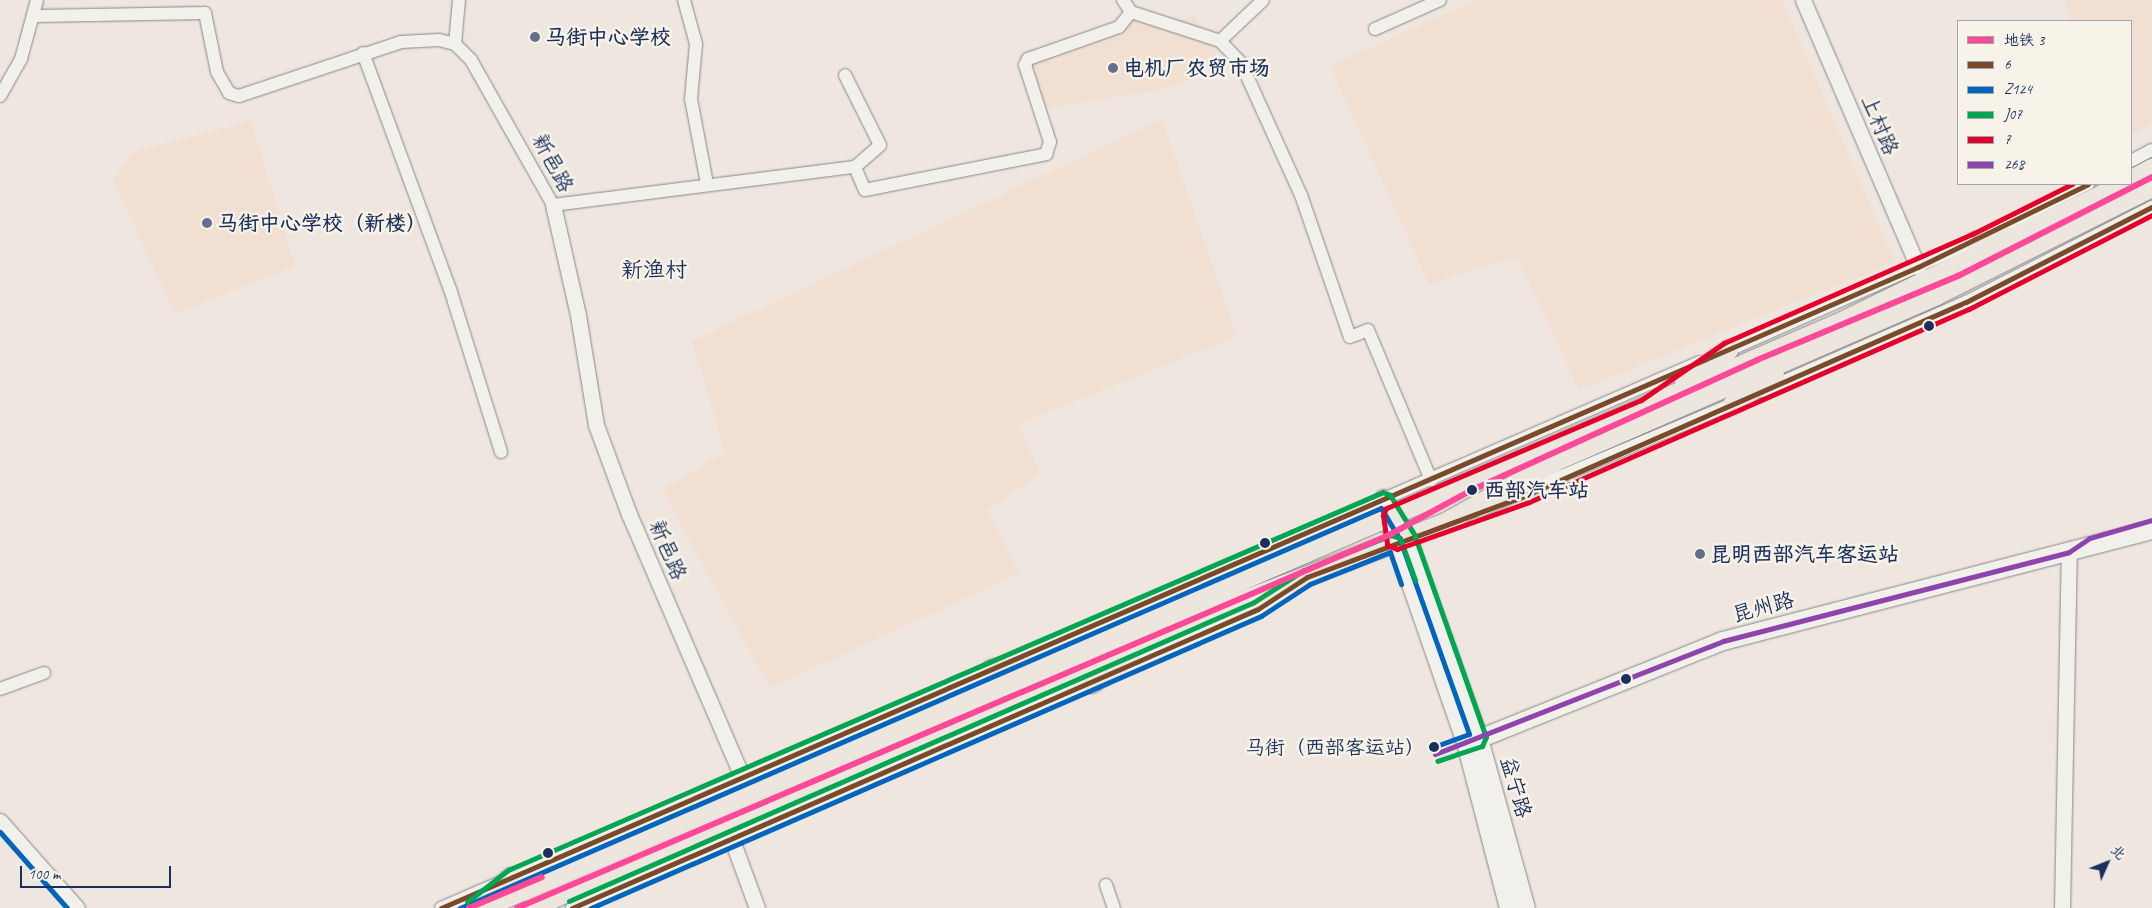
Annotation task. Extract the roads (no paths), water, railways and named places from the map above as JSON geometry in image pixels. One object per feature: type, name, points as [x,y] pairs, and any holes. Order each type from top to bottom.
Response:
[{"type":"main road","points":[[2132,179],[2152,173]]},
{"type":"main road","points":[[530,908],[1175,628],[1307,578],[1443,523],[1557,460],[1808,352],[2029,251],[2152,173]]},
{"type":"main road","points":[[482,908],[1052,660],[1387,507],[1645,408],[2024,234],[2120,185]]},
{"type":"main road","points":[[1976,241],[2024,234]]},
{"type":"main road","points":[[1645,408],[1728,350]]},
{"type":"main road","points":[[1732,404],[1808,352]]},
{"type":"main road","name":"益宁路","points":[[1387,507],[1479,739],[1526,908]]},
{"type":"main road","name":"昆州路","points":[[2069,552],[2090,538],[2152,520]]},
{"type":"main road","name":"昆州路","points":[[1479,739],[1723,641],[2152,530]]},
{"type":"main road","name":"益宁路","points":[[1400,540],[1466,743],[1509,908]]},
{"type":"main road","points":[[1091,683],[1175,628]]},
{"type":"main road","points":[[991,669],[1052,660]]},
{"type":"main road","points":[[472,908],[511,878]]},
{"type":"street","points":[[0,96],[21,59],[36,16],[37,0]]},
{"type":"street","points":[[36,16],[205,13],[217,72],[229,93],[238,96],[363,53],[421,39],[455,44],[459,0]]},
{"type":"street","points":[[684,0],[696,44],[691,99],[707,184]]},
{"type":"street","points":[[1123,0],[1131,12],[1220,41],[1241,63],[1252,81],[1301,195],[1350,336],[1368,330],[1431,480]]},
{"type":"street","points":[[1220,41],[1263,0]]},
{"type":"street","points":[[1375,29],[1440,0]]},
{"type":"street","name":"上村路","points":[[1803,0],[1918,267]]},
{"type":"street","points":[[855,167],[865,190],[1046,154],[1050,142],[1025,65],[1028,59],[1119,27],[1131,12]]},
{"type":"street","name":"新邑路","points":[[455,44],[471,60],[553,205],[578,315],[596,425],[629,514],[742,777]]},
{"type":"street","points":[[363,53],[450,289],[501,452]]},
{"type":"street","points":[[553,205],[707,184],[855,167],[880,146],[845,75]]},
{"type":"street","points":[[2132,160],[2152,150]]},
{"type":"street","points":[[441,908],[991,669],[1387,507],[1431,480],[1976,241],[2086,185]]},
{"type":"street","points":[[1443,523],[1526,495],[1966,302],[2152,207]]},
{"type":"street","points":[[2062,908],[2069,552]]},
{"type":"street","points":[[572,908],[732,840],[1258,609],[1307,578]]},
{"type":"street","points":[[0,689],[44,672]]},
{"type":"street","points":[[0,821],[76,908]]},
{"type":"street","points":[[732,840],[757,908]]},
{"type":"street","points":[[1106,885],[1114,908]]},
{"type":"metro line","name":"3","points":[[517,908],[1389,535],[1472,490],[1757,360],[1958,276],[2152,177]]},
{"type":"metro line","name":"3","points":[[469,908],[542,877]]},
{"type":"place","name":"马街中心学校","points":[[535,37]]},
{"type":"place","name":"电机厂农贸市场","points":[[1113,68]]},
{"type":"place","name":"马街中心学校（新楼）","points":[[207,223]]},
{"type":"place","name":"西部汽车站","points":[[1472,490]]},
{"type":"place","name":"昆明西部汽车客运站","points":[[1700,554]]},
{"type":"place","name":"马街（西部客运站）","points":[[1434,747]]},
{"type":"district","name":"新渔村","points":[[654,271]]}]
